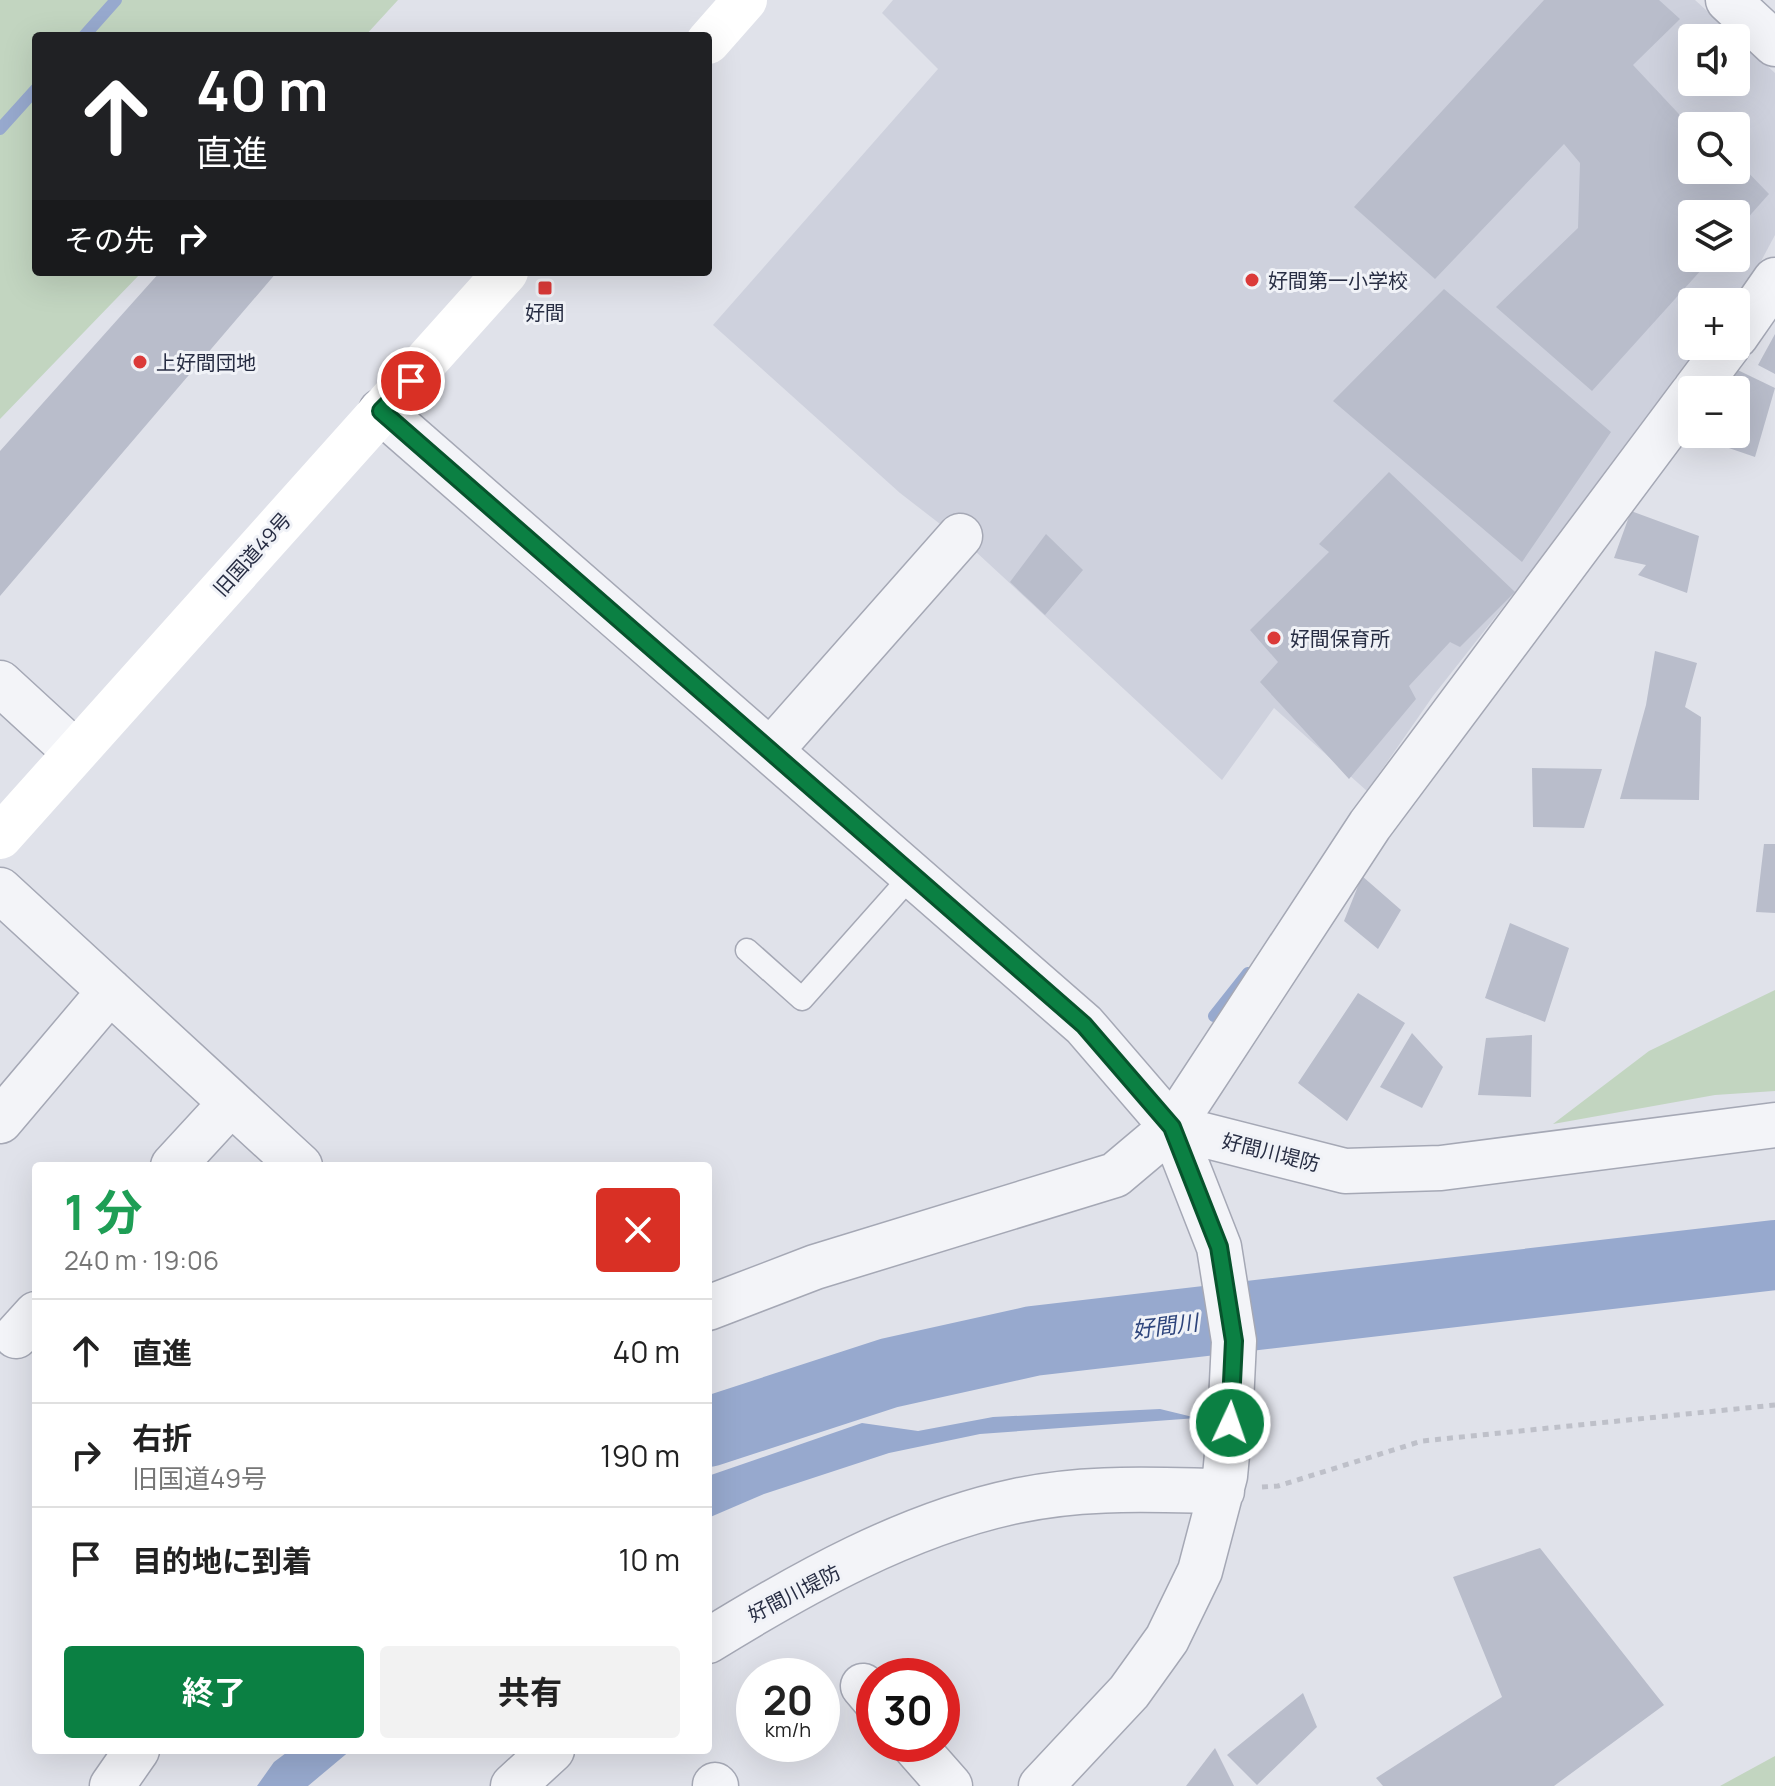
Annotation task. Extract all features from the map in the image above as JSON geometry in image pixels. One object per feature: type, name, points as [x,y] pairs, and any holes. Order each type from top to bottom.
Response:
[{"type":"street","points":[[712,37],[745,0]]},
{"type":"street","points":[[1728,0],[1775,44]]},
{"type":"street","name":"旧国道49号","points":[[0,837],[502,276]]},
{"type":"street","points":[[1750,316],[1775,280]]},
{"type":"street","points":[[1705,376],[1717,360]]},
{"type":"street","points":[[381,411],[772,749],[1084,1025],[1172,1127],[1219,1247],[1234,1341],[1223,1484],[1200,1571],[1167,1639],[1129,1692],[1041,1786]]},
{"type":"street","points":[[712,1306],[815,1267],[1115,1175],[1172,1127],[1370,825],[1678,412]]},
{"type":"street","points":[[772,749],[960,536]]},
{"type":"street","points":[[0,683],[74,751]]},
{"type":"street","points":[[0,890],[296,1162]]},
{"type":"street","points":[[0,1121],[110,991]]},
{"type":"street","points":[[177,1162],[231,1103]]},
{"type":"street","name":"好間川堤防","points":[[1172,1127],[1345,1171],[1441,1168],[1775,1125]]},
{"type":"street","name":"好間川堤防","points":[[712,1639],[765,1606],[914,1533],[1016,1501],[1097,1490],[1223,1484]]},
{"type":"street","points":[[112,1786],[134,1754]]},
{"type":"street","points":[[513,1786],[548,1754]]},
{"type":"street","points":[[929,1762],[950,1786]]},
{"type":"lane","points":[[747,950],[802,999],[913,874]]},
{"type":"path","points":[[1223,1484],[1278,1486],[1422,1441],[1775,1405]]},
{"type":"shaded area","name":"好間第一小学校","points":[[893,0],[1695,0],[1721,24],[1678,24],[1678,96],[1750,96],[1750,50],[1775,73],[1775,235],[1747,288],[1678,288],[1678,360],[1698,360],[1685,376],[1678,376],[1678,385],[1433,696],[1367,791],[1274,708],[1222,780],[975,551],[900,493],[713,325],[938,69],[882,13]]},
{"type":"green space","points":[[0,0],[398,0],[369,32],[32,32],[32,276],[138,276],[0,419]]},
{"type":"green space","points":[[1775,990],[1775,1091],[1715,1095],[1553,1124],[1649,1051]]},
{"type":"green space","points":[[1775,1756],[1775,1786],[1720,1786]]},
{"type":"water","points":[[1160,1409],[1197,1418],[980,1434],[889,1453],[764,1494],[712,1516],[712,1475],[862,1423],[918,1431],[993,1417]]},
{"type":"water","points":[[285,1754],[346,1754],[308,1786],[257,1786],[274,1762]]},
{"type":"building","points":[[1544,0],[1659,0],[1680,19],[1633,65],[1678,113],[1678,184],[1750,184],[1750,174],[1769,194],[1750,215],[1750,200],[1678,200],[1678,272],[1699,272],[1685,288],[1678,288],[1678,296],[1592,391],[1496,307],[1578,228],[1580,163],[1564,144],[1435,279],[1354,207]]},
{"type":"building","name":"上好間団地","points":[[156,276],[274,276],[0,596],[0,451]]},
{"type":"building","points":[[1444,289],[1611,432],[1522,562],[1333,401]]},
{"type":"building","points":[[1775,334],[1775,374],[1758,365]]},
{"type":"building","points":[[1723,363],[1775,388],[1755,457],[1729,448],[1750,448],[1750,376],[1716,376]]},
{"type":"building","points":[[1389,472],[1515,592],[1460,647],[1450,642],[1409,686],[1416,699],[1349,779],[1260,682],[1278,662],[1250,630],[1329,552],[1319,544]]},
{"type":"building","points":[[1631,511],[1699,536],[1687,593],[1638,575],[1646,565],[1614,558]]},
{"type":"building","points":[[1046,534],[1083,570],[1045,615],[1010,582]]},
{"type":"building","points":[[1655,651],[1697,663],[1685,707],[1701,717],[1699,800],[1620,799],[1646,705]]},
{"type":"building","points":[[1532,768],[1602,769],[1584,828],[1533,827]]},
{"type":"building","points":[[1764,844],[1775,844],[1775,913],[1756,912]]},
{"type":"building","points":[[1362,876],[1401,910],[1378,949],[1344,921]]},
{"type":"building","points":[[1510,923],[1569,948],[1545,1022],[1485,998]]},
{"type":"building","points":[[1358,993],[1405,1023],[1347,1121],[1298,1083]]},
{"type":"building","points":[[1412,1033],[1443,1067],[1422,1108],[1380,1087]]},
{"type":"building","points":[[1532,1035],[1531,1097],[1478,1095],[1486,1038]]},
{"type":"building","points":[[1540,1548],[1664,1705],[1554,1786],[1383,1786],[1376,1778],[1502,1697],[1453,1577]]},
{"type":"building","points":[[1303,1693],[1317,1727],[1257,1785],[1227,1755]]},
{"type":"building","points":[[1215,1748],[1234,1786],[1186,1786]]},
{"type":"waterway","points":[[88,32],[116,0]]},
{"type":"waterway","points":[[0,129],[32,93]]},
{"type":"waterway","points":[[1214,1016],[1248,973]]},
{"type":"waterway","name":"好間川","points":[[712,1431],[889,1373],[1033,1341],[1775,1255]]},
{"type":"place","name":"好間第一小学校","points":[[1252,280]]},
{"type":"place","name":"好間","points":[[545,288]]},
{"type":"place","name":"上好間団地","points":[[140,362]]},
{"type":"place","name":"好間保育所","points":[[1274,638]]},
{"type":"route","points":[[411,381],[381,411],[772,749],[1084,1025],[1172,1127],[1219,1247],[1234,1341],[1230,1423]]}]
